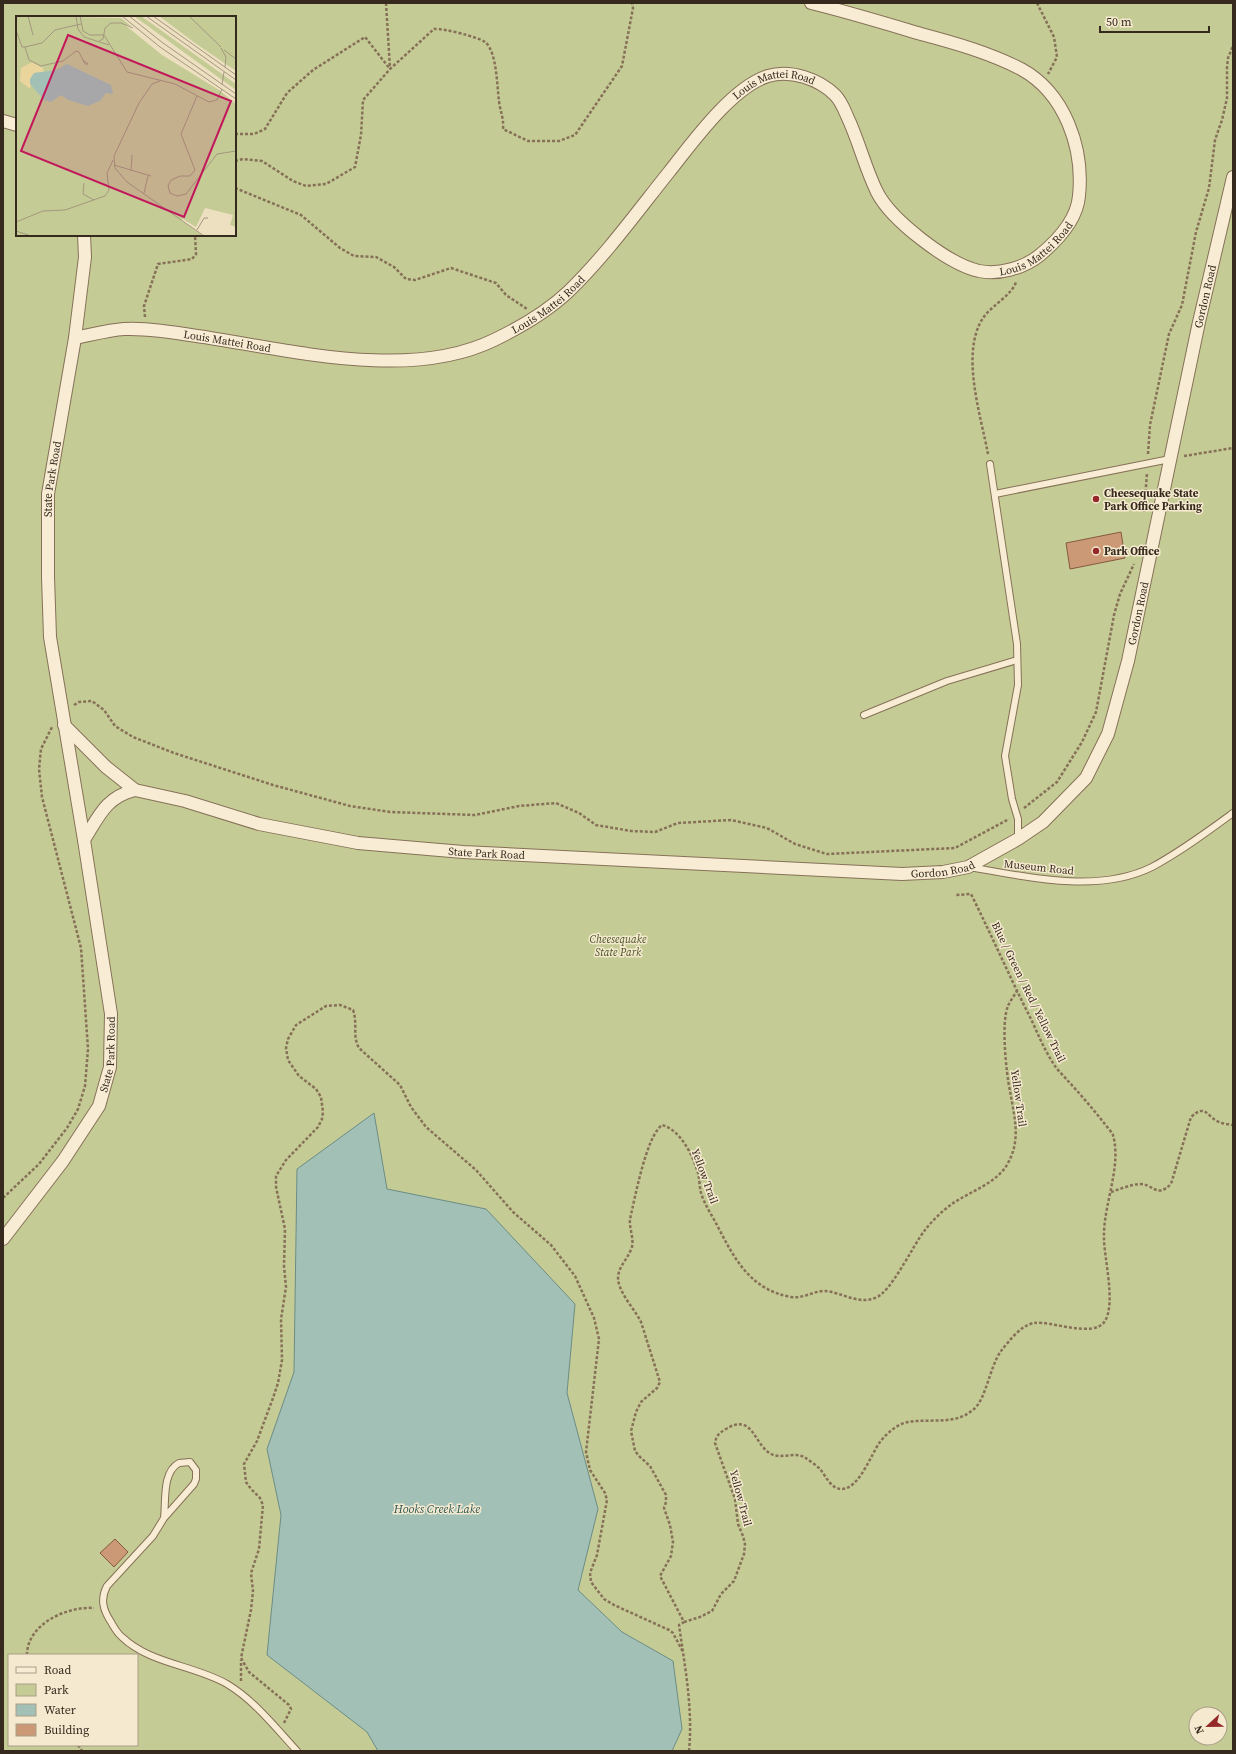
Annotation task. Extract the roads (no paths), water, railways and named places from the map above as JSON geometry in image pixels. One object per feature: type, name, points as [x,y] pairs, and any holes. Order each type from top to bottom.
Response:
[{"type":"street","name":"Louis Mattei Road","points":[[75,338],[120,329],[145,330],[227,340],[334,358],[404,361],[453,354],[490,342],[537,316],[568,293],[599,259],[699,134],[734,96],[749,85],[768,76],[785,74],[800,76],[821,83],[838,98],[852,127],[878,195],[897,220],[927,243],[953,260],[979,271],[1008,271],[1020,268],[1035,260],[1056,242],[1069,225],[1079,201],[1080,177],[1076,143],[1063,112],[1040,84],[1025,71],[985,53],[811,3]]},
{"type":"street","points":[[3,121],[16,125]]},
{"type":"street","name":"Gordon Road","points":[[844,870],[902,874],[943,872],[968,867],[1018,839],[1043,822],[1086,778],[1108,734],[1128,661],[1170,459],[1233,177]]},
{"type":"street","name":"State Park Road","points":[[3,1239],[63,1161],[99,1106],[110,1067],[111,1014],[84,840],[59,724],[50,637],[48,577],[48,494],[75,338],[84,257],[84,236]]},
{"type":"street","name":"State Park Road","points":[[59,724],[106,767],[135,790],[185,801],[259,824],[358,843],[462,852],[844,870]]},
{"type":"street","points":[[84,840],[102,809],[109,802],[124,792],[135,790]]},
{"type":"lane","points":[[995,494],[1170,459]]},
{"type":"lane","points":[[990,464],[1017,644],[1018,685],[1005,756],[1016,814],[1018,839]]},
{"type":"lane","points":[[864,715],[948,681],[1017,660]]},
{"type":"lane","name":"Museum Road","points":[[968,867],[1053,880],[1085,881],[1118,878],[1151,867],[1192,842],[1233,813]]},
{"type":"lane","points":[[164,1518],[167,1482],[170,1472],[179,1463],[190,1462],[196,1470],[196,1479],[194,1484],[164,1518],[153,1536],[107,1586],[102,1601],[104,1611],[120,1636],[137,1649],[209,1675],[227,1684],[240,1693],[297,1751]]},
{"type":"water","name":"Hooks Creek Lake","points":[[374,1113],[387,1189],[486,1209],[575,1304],[567,1393],[598,1509],[578,1590],[622,1632],[673,1661],[682,1729],[672,1751],[378,1751],[367,1732],[267,1655],[281,1515],[267,1449],[294,1372],[297,1169]]},
{"type":"place","name":"Cheesequake State Park Office Parking","points":[[1096,499]]},
{"type":"place","name":"Park Office","points":[[1096,551]]},
{"type":"park label","name":"Cheesequake State Park","points":[[618,945]]}]
